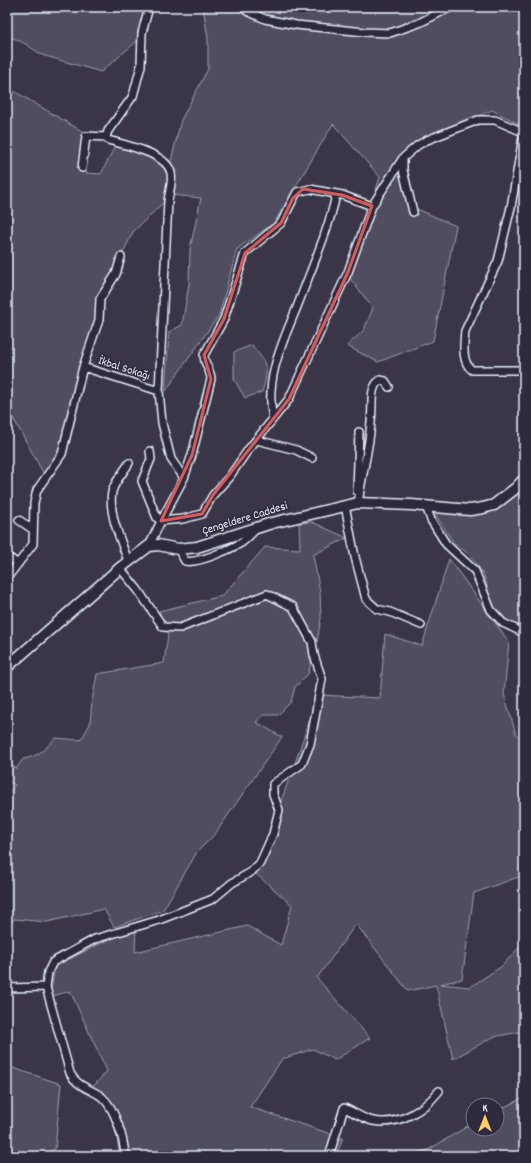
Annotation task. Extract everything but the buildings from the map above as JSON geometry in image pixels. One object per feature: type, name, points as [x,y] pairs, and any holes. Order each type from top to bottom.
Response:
[{"type":"main road","name":"Çengeldere Caddesi","points":[[149,546],[158,545],[178,549],[212,544],[258,527],[358,503],[426,506],[470,510],[483,508],[494,505],[516,488],[524,479]]},
{"type":"main road","points":[[7,667],[128,561],[149,546]]},
{"type":"street","points":[[106,137],[108,131],[133,96],[141,66],[142,33],[149,7]]},
{"type":"street","points":[[245,7],[247,11],[264,19],[296,25],[390,33],[419,23],[451,7]]},
{"type":"street","points":[[150,451],[151,459],[142,481],[157,518],[161,521],[183,519],[202,514],[213,495],[230,476],[289,399],[348,272],[372,206],[403,158],[418,145],[427,140],[478,120],[495,120],[524,133],[511,206],[498,261],[465,331],[465,358],[468,367],[472,370],[524,370]]},
{"type":"street","points":[[82,168],[86,136],[106,137],[108,140],[155,156],[167,164],[171,174],[168,201],[159,391],[162,423],[171,459],[184,478]]},
{"type":"street","points":[[403,158],[403,170],[414,212]]},
{"type":"street","points":[[149,546],[184,478],[192,455],[211,379],[211,372],[204,361],[204,355],[224,319],[245,253],[280,223],[297,192],[310,189],[348,197],[372,206]]},
{"type":"street","points":[[273,419],[270,403],[277,353],[315,259],[333,210],[336,195]]},
{"type":"street","points":[[7,578],[33,544],[32,530],[37,490],[62,454],[82,367],[99,320],[100,299],[116,274],[122,257]]},
{"type":"street","name":"İkbal Sokağı","points":[[82,367],[159,391]]},
{"type":"street","points":[[358,503],[371,433],[372,397],[374,388],[380,380],[385,381],[389,387]]},
{"type":"street","points":[[358,503],[356,476],[359,432]]},
{"type":"street","points":[[257,440],[296,450],[312,458]]},
{"type":"street","points":[[128,561],[112,510],[112,492],[129,463]]},
{"type":"street","points":[[345,505],[361,587],[366,599],[377,609],[390,612],[421,625]]},
{"type":"street","points":[[426,506],[431,520],[446,544],[475,571],[491,610],[503,623],[524,633]]},
{"type":"street","points":[[19,520],[32,530]]},
{"type":"street","points":[[178,549],[185,562],[191,562],[222,552],[243,542],[258,527]]},
{"type":"street","points":[[7,556],[18,564]]},
{"type":"street","points":[[120,568],[138,590],[163,627],[167,629],[180,628],[267,594],[293,607],[312,642],[314,655],[322,680],[322,688],[310,744],[302,764],[274,784],[274,794],[279,810],[273,834],[260,863],[251,872],[232,883],[213,898],[159,920],[95,939],[53,962],[48,972],[46,986],[70,1074],[73,1080],[78,1084],[105,1100],[121,1132],[125,1156]]},
{"type":"street","points":[[7,988],[46,986]]},
{"type":"street","points":[[329,1156],[344,1108],[372,1121],[394,1120],[409,1116],[422,1109],[439,1091]]},
{"type":"highlighted area","points":[[303,189],[342,195],[372,206],[348,272],[289,399],[213,495],[202,514],[161,521],[192,455],[211,379],[204,355],[224,319],[245,253],[281,223],[293,198]]},
{"type":"shaded area","points":[[7,7],[149,7],[143,36],[101,72],[42,55],[26,44],[7,35]]},
{"type":"shaded area","points":[[203,7],[524,7],[524,119],[521,125],[492,110],[407,148],[401,175],[417,209],[456,226],[433,341],[378,362],[347,346],[364,330],[373,308],[348,276],[380,177],[333,124],[274,223],[237,249],[219,315],[165,392],[169,332],[182,325],[189,284],[190,249],[201,198],[171,195],[133,232],[104,292],[61,451],[45,476],[7,407],[7,87],[85,133],[86,173],[101,174],[117,142],[171,161],[181,120],[208,69],[208,39]]},
{"type":"shaded area","points":[[252,345],[264,362],[266,367],[266,377],[262,392],[245,398],[234,379],[234,352]]},
{"type":"shaded area","points":[[524,486],[524,628],[505,622],[492,607],[484,575],[469,554],[453,542],[433,511],[466,513]]},
{"type":"shaded area","points":[[312,522],[347,538],[313,555],[320,592],[321,618],[317,642],[308,674],[295,687],[291,702],[278,715],[264,715],[256,722],[282,737],[215,834],[197,852],[163,910],[114,927],[104,909],[47,922],[14,919],[7,929],[7,795],[15,785],[7,781],[7,760],[16,769],[23,759],[41,752],[55,738],[81,740],[90,724],[92,701],[97,674],[164,663],[168,635],[159,611],[222,596],[265,547],[300,549],[299,523]]},
{"type":"shaded area","points":[[449,559],[509,642],[504,694],[516,734],[524,741],[524,875],[474,893],[462,979],[440,984],[470,987],[502,966],[524,942],[524,1031],[493,1037],[453,1059],[436,985],[408,991],[356,924],[317,978],[370,1038],[335,1060],[313,1049],[282,1059],[250,1107],[343,1138],[336,1156],[120,1156],[108,1102],[91,1089],[107,1071],[70,991],[50,997],[55,966],[136,926],[135,952],[247,926],[281,945],[292,905],[254,872],[293,769],[318,695],[380,698],[385,634],[422,646]]},
{"type":"shaded area","points":[[7,1066],[61,1084],[55,1149],[39,1156],[7,1156]]},
{"type":"shaded area","points":[[524,1097],[524,1156],[403,1156],[428,1150],[465,1128],[465,1137],[505,1137],[505,1107]]}]
